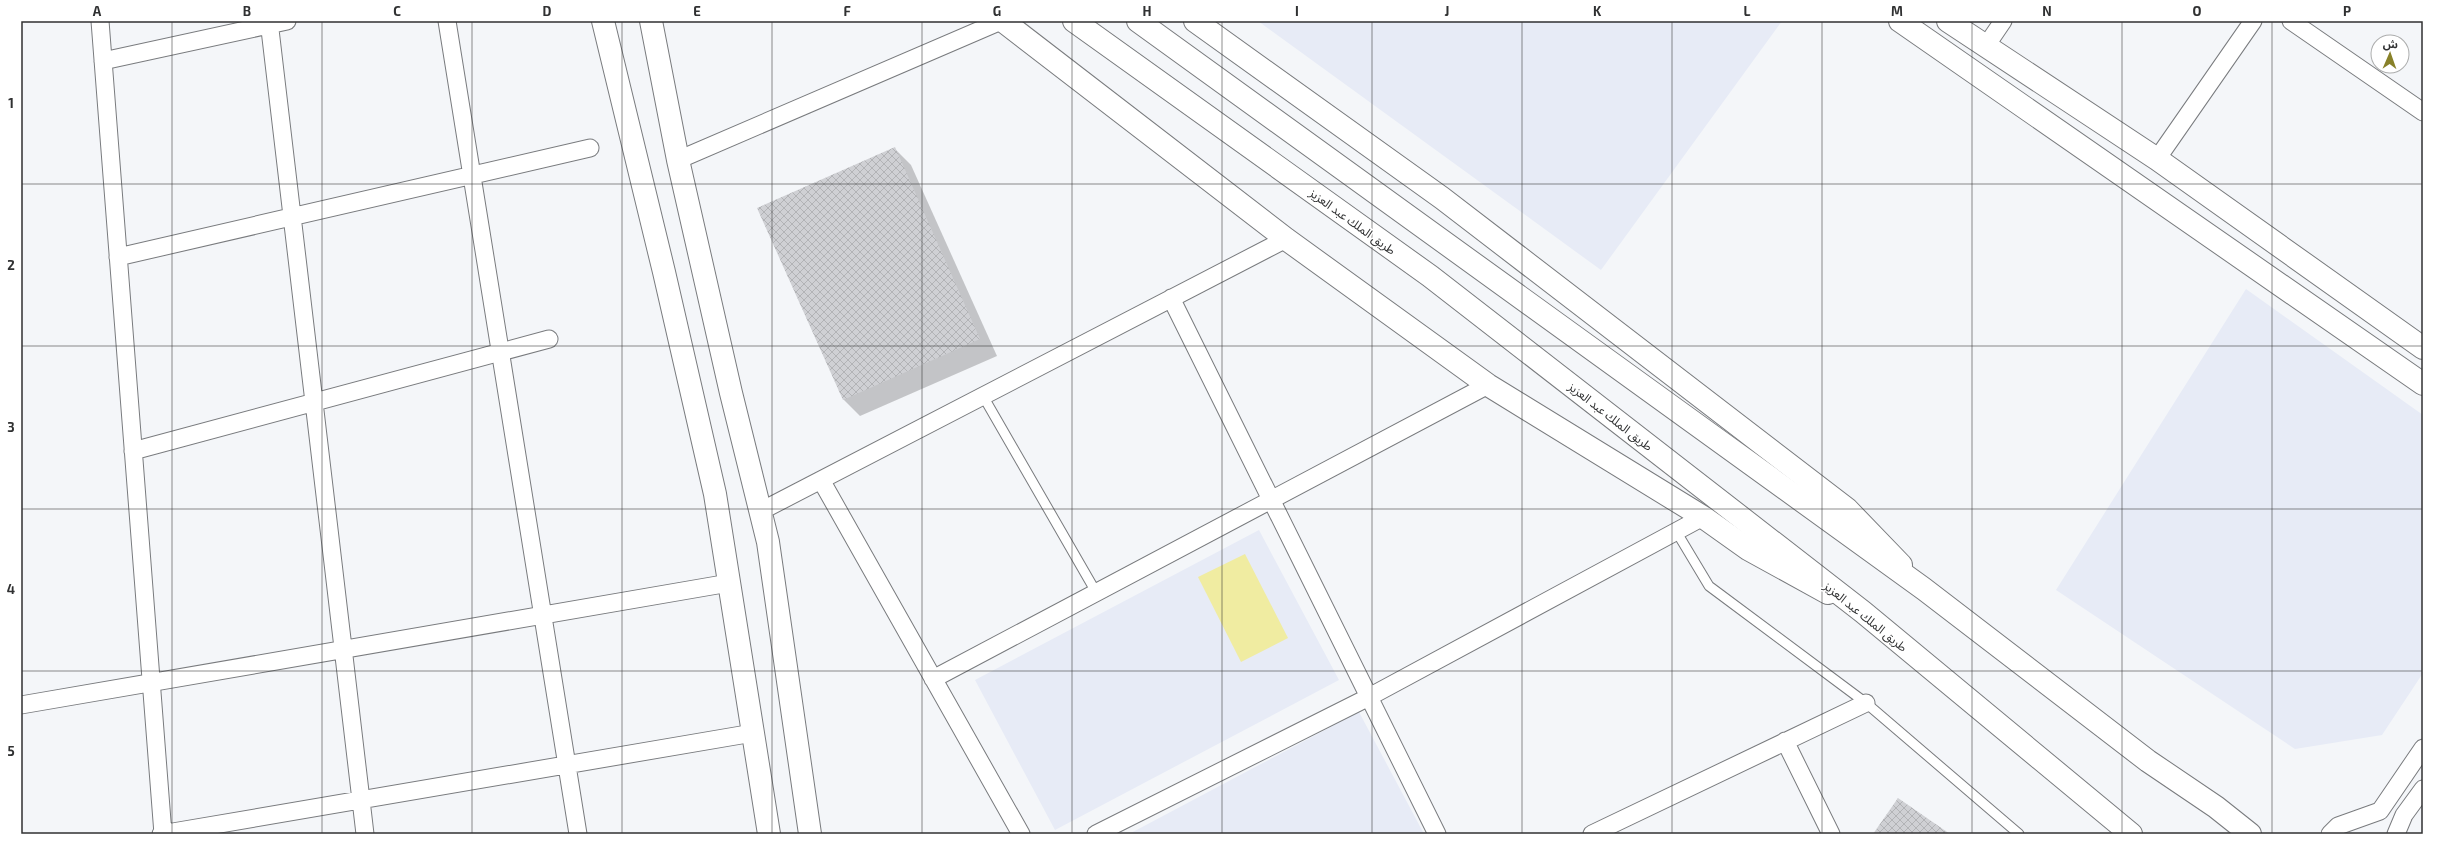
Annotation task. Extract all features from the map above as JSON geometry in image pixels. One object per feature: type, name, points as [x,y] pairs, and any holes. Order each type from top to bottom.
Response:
[{"type":"street","points":[[100,21],[162,834],[753,733]]},
{"type":"street","points":[[103,61],[269,23],[287,21]]},
{"type":"street","points":[[447,21],[578,834]]},
{"type":"street","points":[[602,21],[664,272],[715,494],[769,834]]},
{"type":"street","points":[[651,21],[678,160],[731,393],[768,542],[810,834]]},
{"type":"street","points":[[678,160],[1002,21],[1286,239],[1488,385],[1703,517],[1748,549],[1863,612]]},
{"type":"street","name":"طريق الملك عبد العزيز","points":[[1074,21],[1430,276],[1863,612],[2131,834]]},
{"type":"street","points":[[1138,21],[1924,589],[2148,761],[2216,807],[2250,834]]},
{"type":"street","points":[[1195,21],[1442,198],[1847,509],[1924,589]]},
{"type":"street","points":[[1900,21],[2423,384]]},
{"type":"street","points":[[1948,21],[2157,159],[2423,348]]},
{"type":"street","points":[[1986,46],[2003,21]]},
{"type":"street","points":[[2157,159],[2253,21]]},
{"type":"street","points":[[2291,21],[2423,112]]},
{"type":"street","points":[[269,23],[365,834]]},
{"type":"street","points":[[118,257],[590,148]]},
{"type":"street","points":[[761,511],[1286,239]]},
{"type":"street","points":[[1171,298],[1437,834]]},
{"type":"street","points":[[133,451],[549,339]]},
{"type":"street","points":[[933,679],[1488,385]]},
{"type":"street","points":[[821,480],[1021,834]]},
{"type":"street","points":[[1096,834],[1369,697],[1703,517]]},
{"type":"street","points":[[21,705],[729,583]]},
{"type":"street","points":[[1592,834],[1785,740],[1866,703]]},
{"type":"street","points":[[1785,740],[1831,834]]},
{"type":"street","points":[[2330,834],[2338,826],[2380,811],[2423,748]]},
{"type":"street","points":[[2396,834],[2404,815],[2423,789]]},
{"type":"lane","points":[[984,396],[1096,592]]},
{"type":"lane","points":[[1676,532],[1709,586],[1866,703],[2020,834]]},
{"type":"shaded area","points":[[1258,21],[1782,21],[1601,270]]},
{"type":"shaded area","points":[[2246,289],[2423,415],[2423,673],[2382,735],[2295,749],[2056,590]]},
{"type":"shaded area","points":[[1259,530],[1339,680],[1055,830],[975,680]]},
{"type":"shaded area","points":[[1245,554],[1288,638],[1241,662],[1198,577]]},
{"type":"shaded area","points":[[1359,712],[1424,834],[1129,834]]},
{"type":"building","points":[[895,147],[980,339],[843,400],[757,208]]},
{"type":"building","points":[[1898,798],[1950,834],[1873,834]]}]
